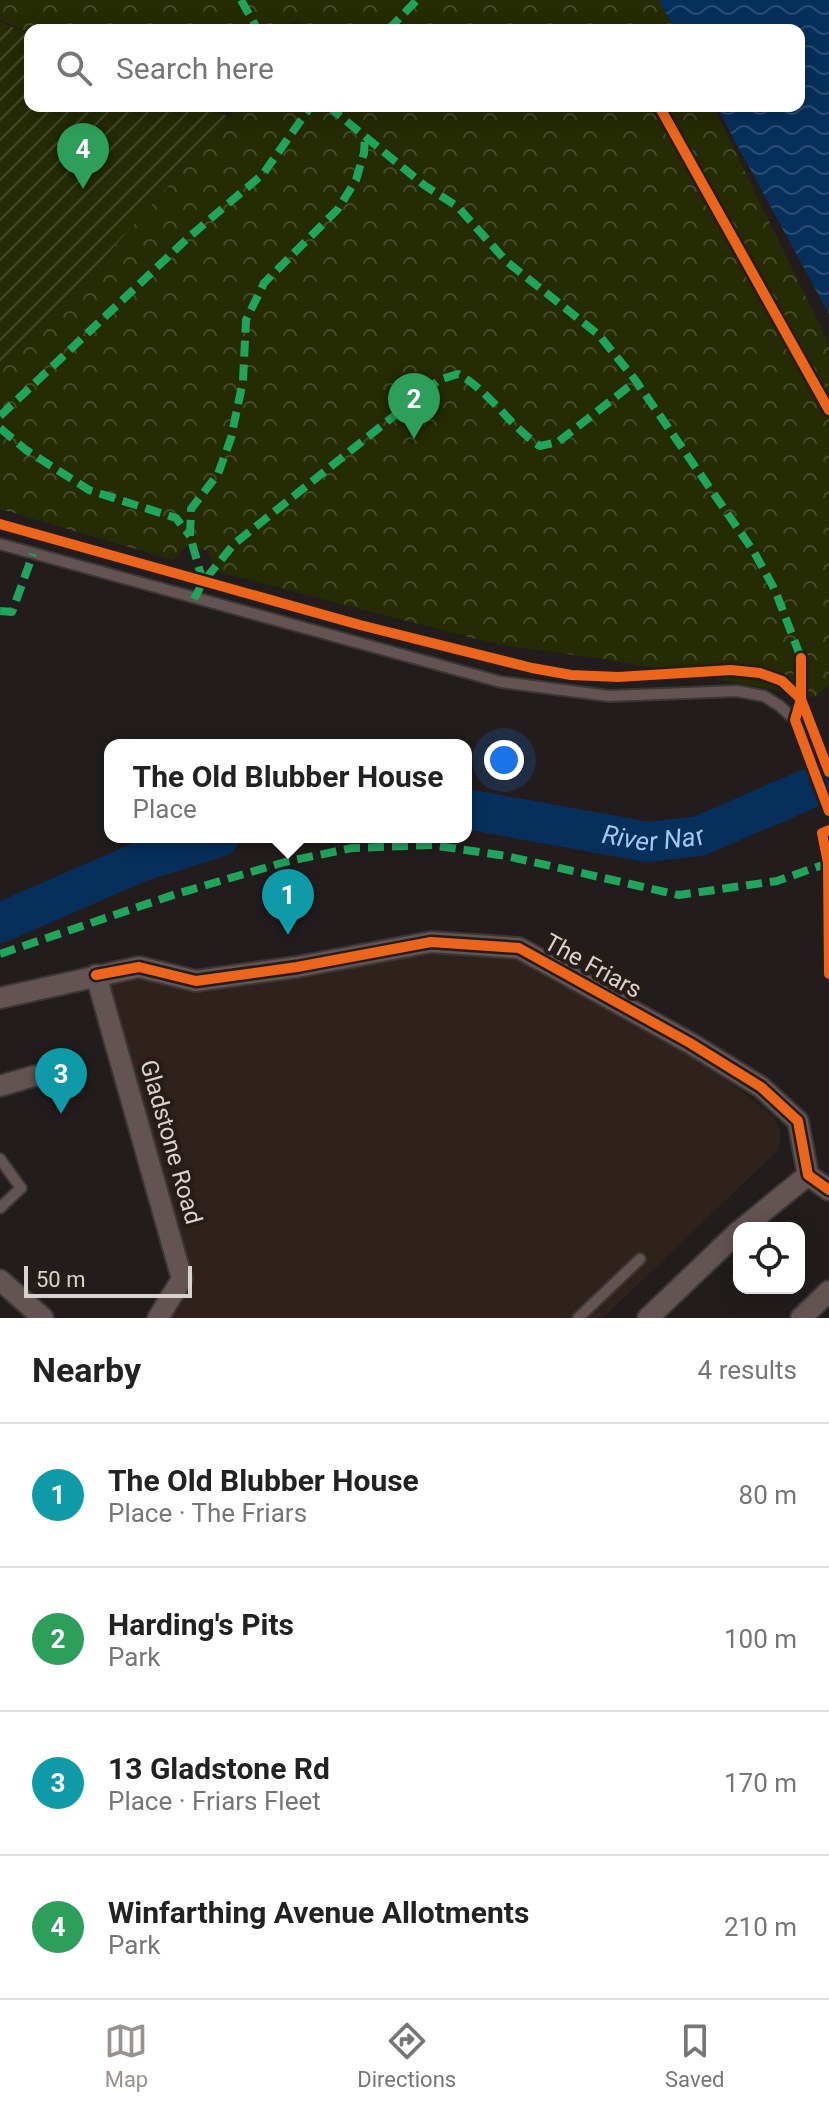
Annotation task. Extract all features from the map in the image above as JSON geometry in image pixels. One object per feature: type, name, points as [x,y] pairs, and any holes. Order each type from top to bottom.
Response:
[{"type":"street","name":"The Friars","points":[[0,998],[139,967],[196,981],[297,967],[431,942],[519,948],[690,1043],[761,1087],[798,1121],[808,1175]]},
{"type":"street","name":"Gladstone Road","points":[[96,975],[182,1279],[158,1318]]},
{"type":"street","points":[[0,1086],[34,1076]]},
{"type":"street","points":[[751,1222],[808,1175],[829,1190]]},
{"type":"street","points":[[648,1318],[733,1238]]},
{"type":"street","points":[[3,1289],[43,1318]]},
{"type":"street","points":[[801,1318],[829,1291]]},
{"type":"lane","points":[[0,544],[501,682],[609,696],[737,691],[764,696],[795,720],[829,811]]},
{"type":"lane","points":[[0,1159],[21,1188],[0,1208]]},
{"type":"lane","points":[[578,1318],[640,1259]]},
{"type":"shaded area","points":[[420,944],[523,957],[639,1023],[733,1085],[774,1117],[781,1132],[778,1150],[603,1318],[160,1318],[176,1286],[103,975],[207,977]]},
{"type":"green space","points":[[0,0],[662,0],[674,24],[296,24],[301,18],[292,24],[24,24],[24,30],[0,20]]},
{"type":"green space","points":[[0,22],[24,32],[24,112],[218,112],[230,117],[0,368]]},
{"type":"green space","points":[[233,112],[716,112],[829,344],[829,685],[814,697],[604,659],[496,644],[214,571],[208,551],[187,545],[173,560],[0,509],[0,368]]},
{"type":"water","points":[[659,0],[829,0],[829,314],[719,112],[805,112],[805,24],[672,24]]},
{"type":"waterway","name":"River Nar","points":[[472,810],[648,842],[699,836],[829,780]]},
{"type":"waterway","name":"River Nar","points":[[0,923],[137,863],[200,843]]},
{"type":"marked path","points":[[241,0],[255,24]]},
{"type":"marked path","points":[[394,24],[417,0]]},
{"type":"marked path","points":[[0,416],[189,237],[263,174],[307,112]]},
{"type":"marked path","points":[[335,112],[424,185],[458,207],[506,261],[599,335],[636,381],[754,552],[775,590],[801,658]]},
{"type":"marked path","points":[[203,582],[190,536],[191,509],[218,474],[231,438],[243,381],[246,320],[264,283],[338,209],[356,180],[365,137]]},
{"type":"marked path","points":[[194,599],[203,582],[234,544],[439,380],[458,374],[469,381],[540,446],[558,442],[636,381]]},
{"type":"marked path","points":[[0,428],[26,450],[89,490],[176,518],[190,536]]},
{"type":"marked path","points":[[0,611],[12,612],[33,554]]},
{"type":"marked path","points":[[0,954],[176,894],[285,862],[352,848],[432,845],[506,856],[679,895],[777,881],[828,863]]},
{"type":"cycle path","points":[[662,112],[829,410]]},
{"type":"cycle path","points":[[0,524],[360,625],[532,668],[571,675],[618,677],[731,670],[760,673],[782,681],[801,699],[829,772]]},
{"type":"cycle path","points":[[801,658],[801,699],[795,720],[829,811]]},
{"type":"cycle path","points":[[829,830],[822,833],[828,863],[829,974]]},
{"type":"cycle path","points":[[96,975],[139,967],[196,981],[297,967],[431,942],[519,948],[690,1043],[761,1087],[798,1121],[808,1175],[829,1190]]},
{"type":"place","name":"Winfarthing Avenue Allotments","points":[[83,189]]},
{"type":"place","name":"Harding's Pits","points":[[414,439]]},
{"type":"place","name":"The Old Blubber House","points":[[288,935]]},
{"type":"place","name":"13 Gladstone Rd","points":[[61,1114]]}]
